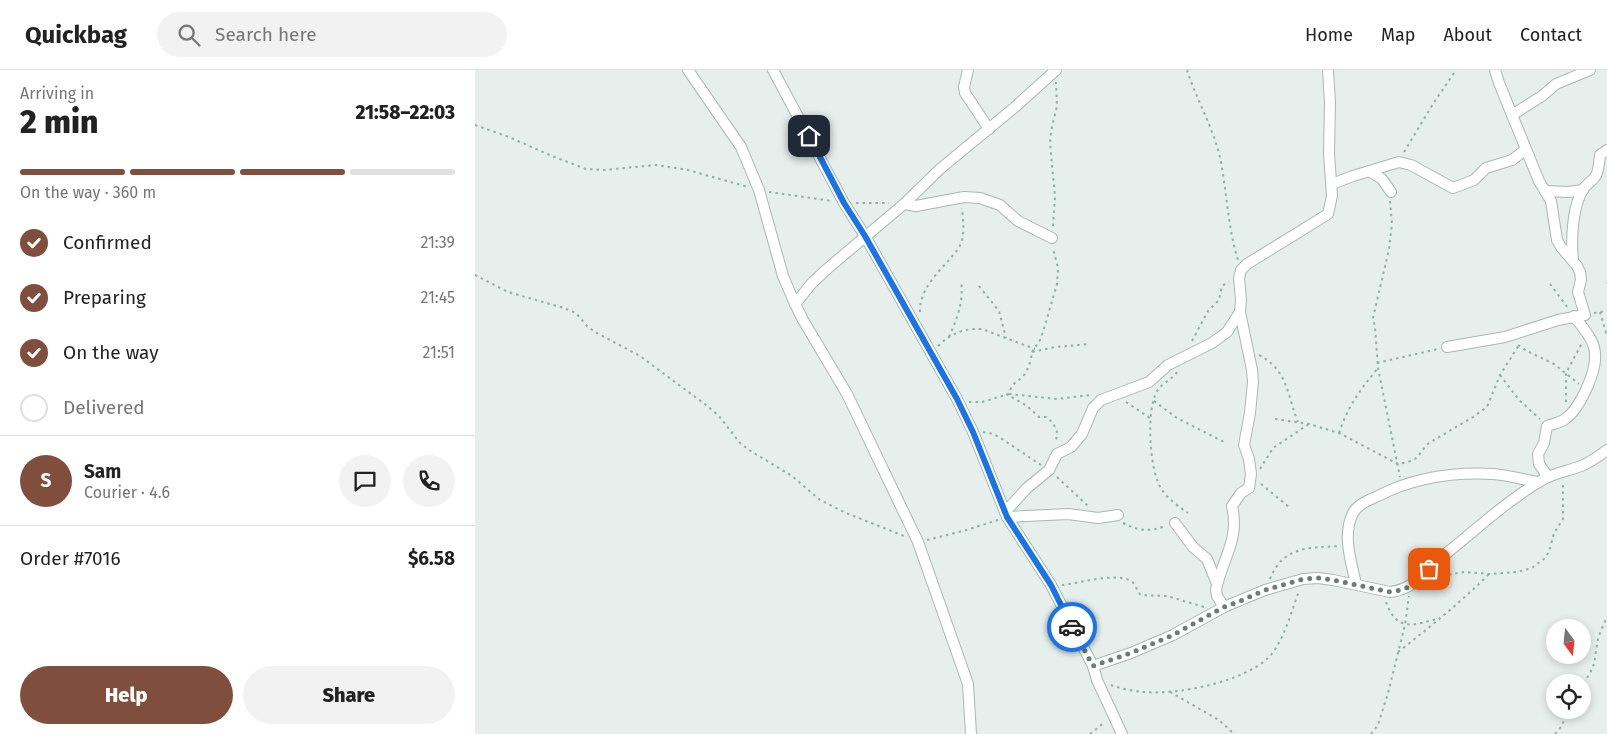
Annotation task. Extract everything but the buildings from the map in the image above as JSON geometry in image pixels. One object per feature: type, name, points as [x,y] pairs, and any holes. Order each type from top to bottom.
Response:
[{"type":"street","points":[[688,70],[741,147],[759,190],[783,276],[795,304],[847,394],[918,542],[968,684],[971,734]]},
{"type":"street","points":[[773,70],[844,203],[865,236],[957,399],[973,432],[1006,515],[1051,585],[1093,666],[1097,680],[1123,734]]},
{"type":"street","points":[[968,70],[964,87],[965,93],[989,129]]},
{"type":"street","points":[[795,304],[812,283],[904,204],[939,169],[989,129],[1056,70]]},
{"type":"street","points":[[1220,610],[1216,590],[1235,531],[1235,518],[1232,506],[1241,494],[1249,488],[1251,474],[1249,459],[1244,445],[1253,382],[1240,312],[1240,274],[1255,258],[1328,214],[1332,196],[1332,184],[1329,154],[1330,103],[1328,70]]},
{"type":"street","points":[[1495,70],[1525,150],[1539,181],[1551,201],[1557,240],[1580,272],[1579,315],[1596,354],[1586,389],[1577,406],[1565,419],[1547,426],[1544,443],[1539,454],[1539,464],[1543,480]]},
{"type":"street","points":[[1511,115],[1542,96],[1556,84],[1590,70]]},
{"type":"street","points":[[1332,184],[1399,162],[1411,165],[1453,188],[1473,180],[1486,168],[1512,160],[1525,150]]},
{"type":"street","points":[[1573,260],[1571,246],[1573,222],[1583,190],[1597,176],[1600,155],[1607,150]]},
{"type":"street","points":[[1369,172],[1382,179],[1391,192]]},
{"type":"street","points":[[1545,191],[1568,192],[1583,190]]},
{"type":"street","points":[[904,204],[916,206],[973,197],[992,201],[1007,210],[1018,222],[1052,238]]},
{"type":"street","points":[[1006,515],[1027,488],[1049,470],[1057,454],[1071,447],[1082,434],[1093,408],[1101,400],[1149,382],[1168,365],[1227,332],[1240,312]]},
{"type":"street","points":[[1447,347],[1505,337],[1579,315]]},
{"type":"street","points":[[1093,666],[1131,653],[1173,635],[1220,610],[1265,590],[1303,579],[1318,578],[1356,584],[1382,591],[1398,591],[1417,581],[1437,560],[1504,507],[1543,480],[1580,467],[1607,450]]},
{"type":"street","points":[[1356,584],[1347,546],[1350,522],[1357,508],[1378,495],[1431,478],[1494,474],[1543,480]]},
{"type":"street","points":[[1006,515],[1023,518],[1032,515],[1068,514],[1098,518],[1118,515]]},
{"type":"street","points":[[1175,523],[1193,547],[1207,559],[1217,584]]},
{"type":"path","points":[[1007,394],[1013,383],[1024,374],[1031,362],[1032,352],[1043,332],[1058,278],[1052,238],[1055,197],[1050,143],[1057,106],[1056,70]]},
{"type":"path","points":[[1187,70],[1212,132],[1219,155],[1230,227],[1240,274],[1222,286],[1219,300],[1209,311],[1176,375],[1157,390],[1150,418],[1151,444],[1156,478],[1161,489],[1188,513]]},
{"type":"path","points":[[1399,162],[1433,104],[1456,70]]},
{"type":"path","points":[[475,125],[586,169],[604,170],[656,165],[688,170],[759,190],[844,203],[904,204]]},
{"type":"path","points":[[1391,192],[1392,224],[1389,249],[1373,318],[1377,363],[1402,486]]},
{"type":"path","points":[[921,318],[920,302],[924,293],[961,243],[964,224],[960,198]]},
{"type":"path","points":[[475,275],[507,292],[576,313],[595,332],[639,356],[706,405],[719,416],[740,443],[749,450],[792,476],[820,500],[846,513],[918,542],[963,531],[1006,515]]},
{"type":"path","points":[[949,337],[962,301],[961,281]]},
{"type":"path","points":[[1550,284],[1579,315],[1607,311]]},
{"type":"path","points":[[979,286],[999,311],[1006,338]]},
{"type":"path","points":[[1600,312],[1607,336]]},
{"type":"path","points":[[931,353],[959,331],[975,329],[1035,348]]},
{"type":"path","points":[[1505,337],[1527,352],[1554,364],[1586,389]]},
{"type":"path","points":[[1032,352],[1055,347],[1090,344]]},
{"type":"path","points":[[1275,419],[1309,424],[1339,433],[1398,464],[1415,458],[1429,443],[1483,410],[1489,402],[1500,375],[1519,346]]},
{"type":"path","points":[[1377,363],[1447,347]]},
{"type":"path","points":[[1248,350],[1266,359],[1282,375],[1299,422]]},
{"type":"path","points":[[1339,433],[1350,405],[1378,368]]},
{"type":"path","points":[[1566,373],[1566,402]]},
{"type":"path","points":[[1500,375],[1519,400],[1547,426]]},
{"type":"path","points":[[1007,394],[1027,406],[1039,417],[1046,417],[1053,423],[1057,432],[1055,448]]},
{"type":"path","points":[[957,399],[977,403],[1007,394],[1057,399],[1090,395],[1114,395],[1150,418]]},
{"type":"path","points":[[1154,401],[1177,418],[1226,443]]},
{"type":"path","points":[[1258,472],[1273,448],[1309,424]]},
{"type":"path","points":[[1371,734],[1378,725],[1388,693],[1405,625],[1409,596],[1417,581],[1464,572],[1489,574],[1525,570],[1532,568],[1544,559],[1549,552],[1554,533],[1563,519],[1562,472]]},
{"type":"path","points":[[1249,488],[1255,480],[1289,507]]},
{"type":"path","points":[[1118,515],[1120,521],[1131,527],[1144,531],[1156,529]]},
{"type":"path","points":[[1265,590],[1280,561],[1293,552],[1347,546]]},
{"type":"path","points":[[1398,652],[1443,617],[1489,574]]},
{"type":"path","points":[[1051,585],[1110,578],[1128,579],[1133,582],[1141,595],[1167,596],[1220,610]]},
{"type":"path","points":[[1097,680],[1119,688],[1136,691],[1170,692],[1229,680],[1250,672],[1263,664],[1275,650],[1286,628],[1303,579]]},
{"type":"path","points":[[1382,591],[1389,612],[1405,625],[1413,625],[1443,617]]},
{"type":"path","points":[[1589,674],[1593,668],[1598,639],[1607,617]]},
{"type":"path","points":[[1170,692],[1219,720],[1234,734]]},
{"type":"path","points":[[1090,734],[1113,716]]},
{"type":"path","points":[[1555,734],[1565,719]]},
{"type":"way so far","points":[[1072,627],[1093,666],[1131,653],[1173,635],[1224,607],[1265,590],[1303,579],[1333,580],[1390,592],[1414,585],[1429,569]]},
{"type":"route","points":[[809,136],[844,203],[865,236],[957,399],[973,432],[1007,517],[1051,585],[1072,627]]}]
